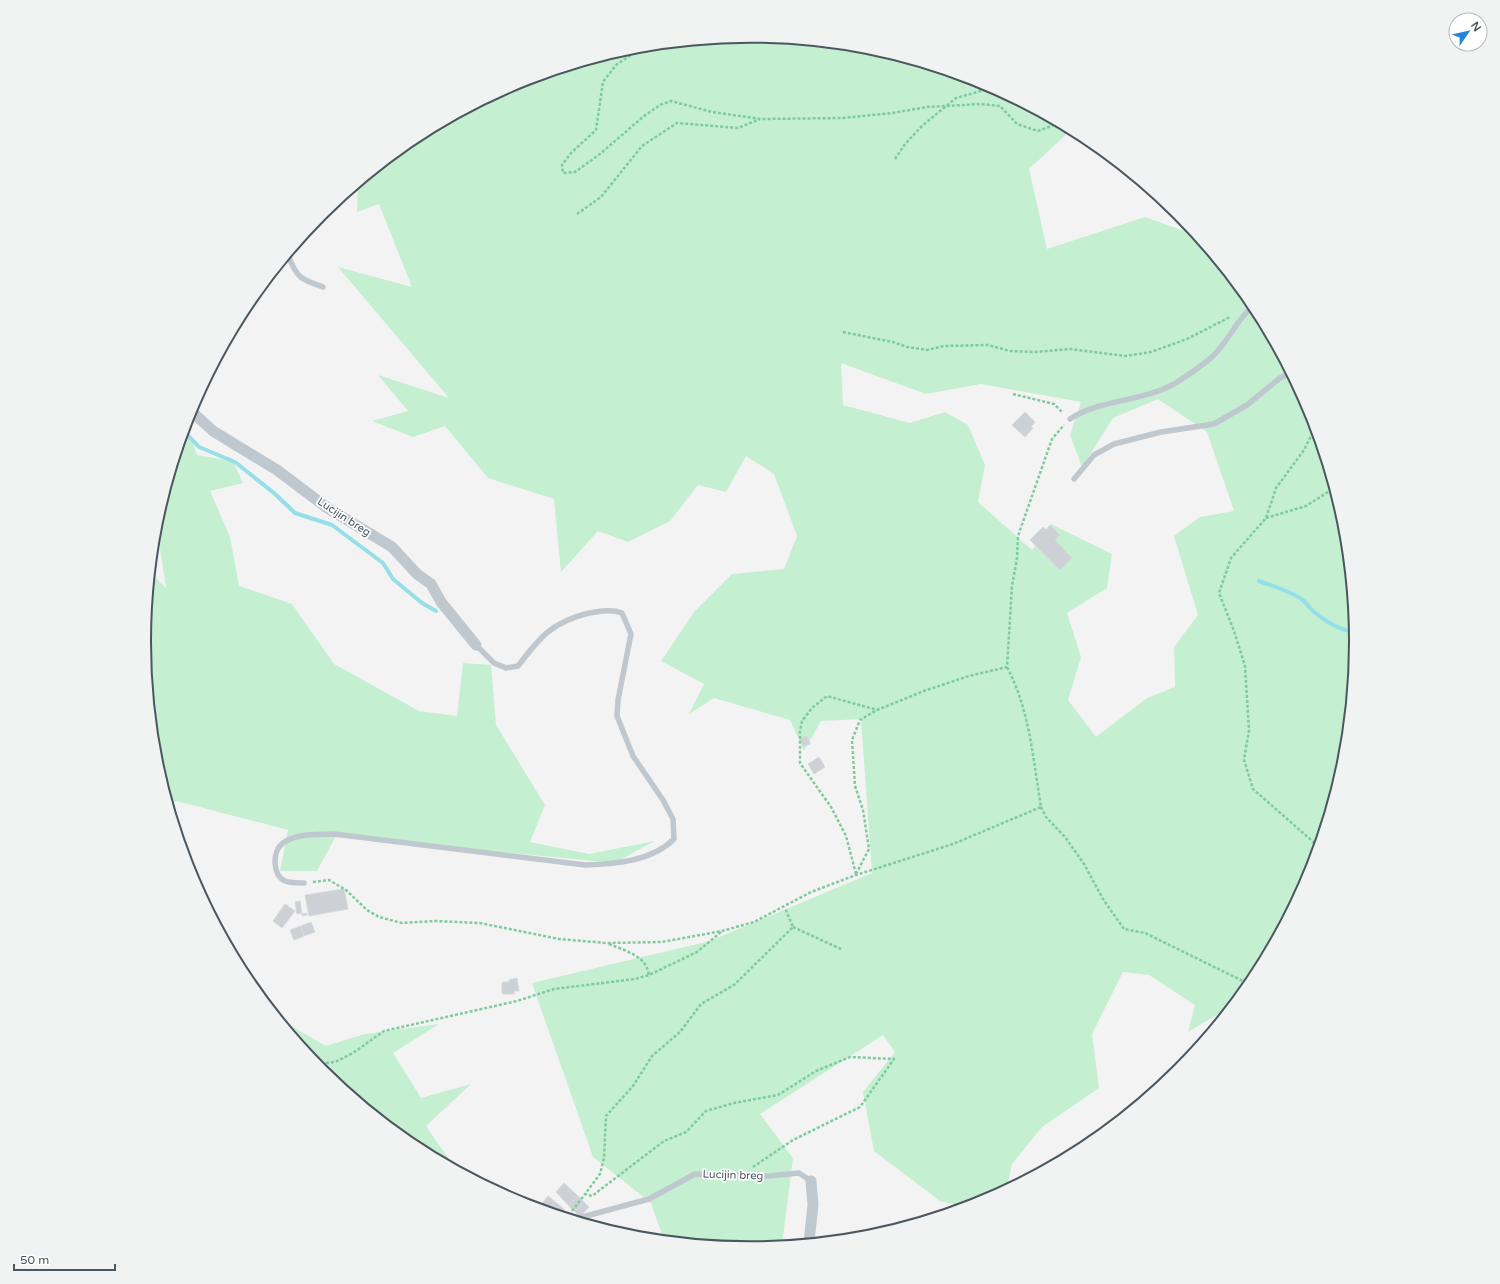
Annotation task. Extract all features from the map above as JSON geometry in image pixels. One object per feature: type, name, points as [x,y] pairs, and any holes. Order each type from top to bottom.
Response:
[{"type":"street","name":"Lucijin breg","points":[[196,416],[213,431],[277,470],[326,507],[392,547],[417,574],[431,584],[441,602],[476,645]]},
{"type":"street","name":"Lucijin breg","points":[[809,1238],[812,1205],[811,1180]]},
{"type":"lane","points":[[290,259],[294,269],[303,280],[323,287]]},
{"type":"lane","points":[[1070,419],[1079,413],[1146,395],[1174,384],[1214,356],[1244,312],[1248,309]]},
{"type":"lane","points":[[1074,478],[1094,455],[1114,444],[1160,432],[1214,424],[1247,405],[1280,378],[1286,375]]},
{"type":"lane","points":[[304,884],[285,881],[279,875],[275,865],[275,854],[281,844],[296,837],[334,834],[585,865],[615,864],[645,856],[665,848],[674,839],[673,819],[663,800],[633,756],[617,716],[618,700],[631,634],[622,613],[611,610],[570,618],[554,626],[536,643],[518,666],[506,668],[494,663],[476,645]]},
{"type":"lane","name":"Lucijin breg","points":[[582,1217],[649,1199],[695,1174],[769,1176],[799,1172],[811,1180]]},
{"type":"path","points":[[629,56],[616,65],[603,82],[596,130],[571,153],[562,165],[563,173],[575,172],[600,154],[644,116],[660,105],[671,101],[712,112],[761,119],[842,118],[892,113],[927,107],[981,104],[1000,106],[1017,124],[1038,132],[1054,126]]},
{"type":"path","points":[[894,159],[905,144],[923,125],[947,107],[956,98],[982,91]]},
{"type":"path","points":[[577,214],[601,197],[642,146],[676,123],[738,128],[761,119]]},
{"type":"path","points":[[843,332],[893,342],[907,347],[928,350],[944,346],[988,345],[1010,351],[1035,352],[1070,349],[1125,356],[1152,352],[1187,339],[1244,312]]},
{"type":"path","points":[[1013,394],[1054,404],[1070,419],[1052,438],[1018,536],[1018,558],[1012,586],[1007,667],[1017,687],[1030,732],[1041,807],[1046,817],[1065,837],[1084,864],[1103,899],[1124,930],[1145,933],[1243,981]]},
{"type":"path","points":[[1312,435],[1304,450],[1276,488],[1266,518],[1231,558],[1219,592],[1245,666],[1249,730],[1244,760],[1253,789],[1314,843]]},
{"type":"path","points":[[1266,518],[1306,506],[1330,491]]},
{"type":"path","points":[[856,875],[869,849],[863,810],[855,786],[852,740],[860,720],[877,710],[924,691],[969,676],[1007,667]]},
{"type":"path","points":[[856,875],[846,836],[831,808],[800,763],[800,731],[802,721],[812,708],[827,696],[877,710]]},
{"type":"path","points":[[304,884],[329,880],[346,890],[367,910],[379,917],[402,923],[435,921],[480,923],[559,939],[607,943],[662,942],[722,932],[754,922],[785,908],[811,892],[856,875],[953,844],[1041,807]]},
{"type":"path","points":[[785,908],[793,927],[841,949]]},
{"type":"path","points":[[569,1213],[600,1174],[604,1158],[606,1116],[633,1086],[652,1056],[680,1032],[701,1004],[734,985],[793,927]]},
{"type":"path","points":[[323,1063],[335,1062],[353,1053],[384,1031],[516,1001],[554,989],[635,979],[648,975],[697,952],[722,932]]},
{"type":"path","points":[[607,943],[641,958],[648,967],[648,975]]},
{"type":"path","points":[[585,1194],[592,1196],[634,1166],[664,1141],[686,1132],[706,1111],[734,1103],[778,1094],[816,1071],[850,1057],[894,1059],[860,1107],[829,1121],[779,1148],[756,1163],[746,1176]]},
{"type":"green space","points":[[750,43],[789,44],[828,48],[905,63],[943,75],[979,89],[1015,105],[1050,123],[1067,134],[1029,169],[1047,249],[1145,217],[1186,232],[1225,277],[1248,309],[1269,343],[1287,377],[1303,413],[1317,449],[1329,487],[1344,564],[1348,603],[1348,681],[1344,720],[1329,797],[1317,835],[1287,907],[1269,942],[1248,975],[1219,1014],[1188,1032],[1195,1005],[1149,975],[1123,972],[1092,1034],[1099,1088],[1042,1127],[1012,1164],[1008,1182],[955,1204],[940,1201],[874,1151],[863,1092],[895,1052],[883,1035],[760,1114],[793,1158],[783,1240],[711,1240],[662,1234],[651,1203],[593,1157],[532,983],[710,941],[872,873],[861,719],[821,721],[804,751],[790,720],[714,698],[689,714],[704,684],[661,661],[694,612],[732,574],[784,569],[797,536],[774,474],[746,456],[726,492],[698,485],[670,521],[628,542],[598,531],[561,572],[554,499],[488,478],[445,426],[413,437],[372,421],[408,411],[378,375],[449,398],[338,267],[412,287],[379,204],[357,212],[358,190],[385,167],[417,144],[451,123],[485,105],[521,89],[557,75],[595,63],[633,55],[672,48],[711,44]],"holes":[[[841,363],[926,394],[981,384],[1081,402],[1070,435],[1082,467],[1113,418],[1158,399],[1207,432],[1234,511],[1200,517],[1174,536],[1198,615],[1174,647],[1175,687],[1147,698],[1096,737],[1068,700],[1081,657],[1067,613],[1107,588],[1112,554],[1051,524],[1032,550],[978,502],[985,465],[968,425],[945,412],[910,423],[843,405]]]},
{"type":"green space","points":[[189,433],[197,455],[233,461],[243,483],[210,491],[230,537],[239,586],[292,604],[334,664],[419,711],[457,716],[463,663],[491,665],[496,725],[545,805],[530,842],[589,854],[655,841],[614,863],[336,836],[317,871],[280,871],[288,830],[177,801],[173,803],[156,720],[152,681],[152,603],[155,577],[166,588],[159,545],[171,487]]},
{"type":"green space","points":[[439,1024],[393,1053],[421,1098],[471,1084],[426,1126],[450,1161],[385,1117],[355,1092],[326,1066],[291,1026],[326,1046],[365,1034]]},
{"type":"building","points":[[1025,412],[1035,422],[1031,427],[1033,428],[1025,437],[1012,425]]},
{"type":"building","points":[[1050,525],[1060,535],[1055,540],[1072,558],[1060,570],[1030,540],[1043,527],[1046,530]]},
{"type":"building","points":[[807,736],[810,744],[803,746],[800,738]]},
{"type":"building","points":[[819,757],[825,767],[814,774],[808,764]]},
{"type":"building","points":[[344,889],[348,909],[309,916],[305,895]]},
{"type":"building","points":[[300,901],[302,913],[297,914],[295,902]]},
{"type":"building","points":[[285,904],[295,911],[282,928],[273,921]]},
{"type":"building","points":[[311,922],[315,932],[304,936],[301,926]]},
{"type":"building","points":[[301,926],[304,936],[294,940],[290,930]]},
{"type":"building","points":[[517,978],[519,991],[514,991],[514,994],[502,994],[502,982],[509,982],[509,980]]},
{"type":"building","points":[[564,1183],[578,1196],[569,1206],[556,1192]]},
{"type":"building","points":[[548,1196],[564,1209],[563,1211],[542,1203]]},
{"type":"building","points":[[578,1196],[584,1202],[575,1212],[569,1206]]},
{"type":"building","points":[[584,1202],[589,1207],[581,1216],[575,1212]]},
{"type":"waterway","points":[[188,436],[199,447],[235,462],[274,493],[295,513],[332,525],[383,563],[393,579],[422,603],[436,611]]},
{"type":"waterway","points":[[1259,581],[1295,595],[1302,599],[1323,619],[1338,627],[1349,630]]}]
